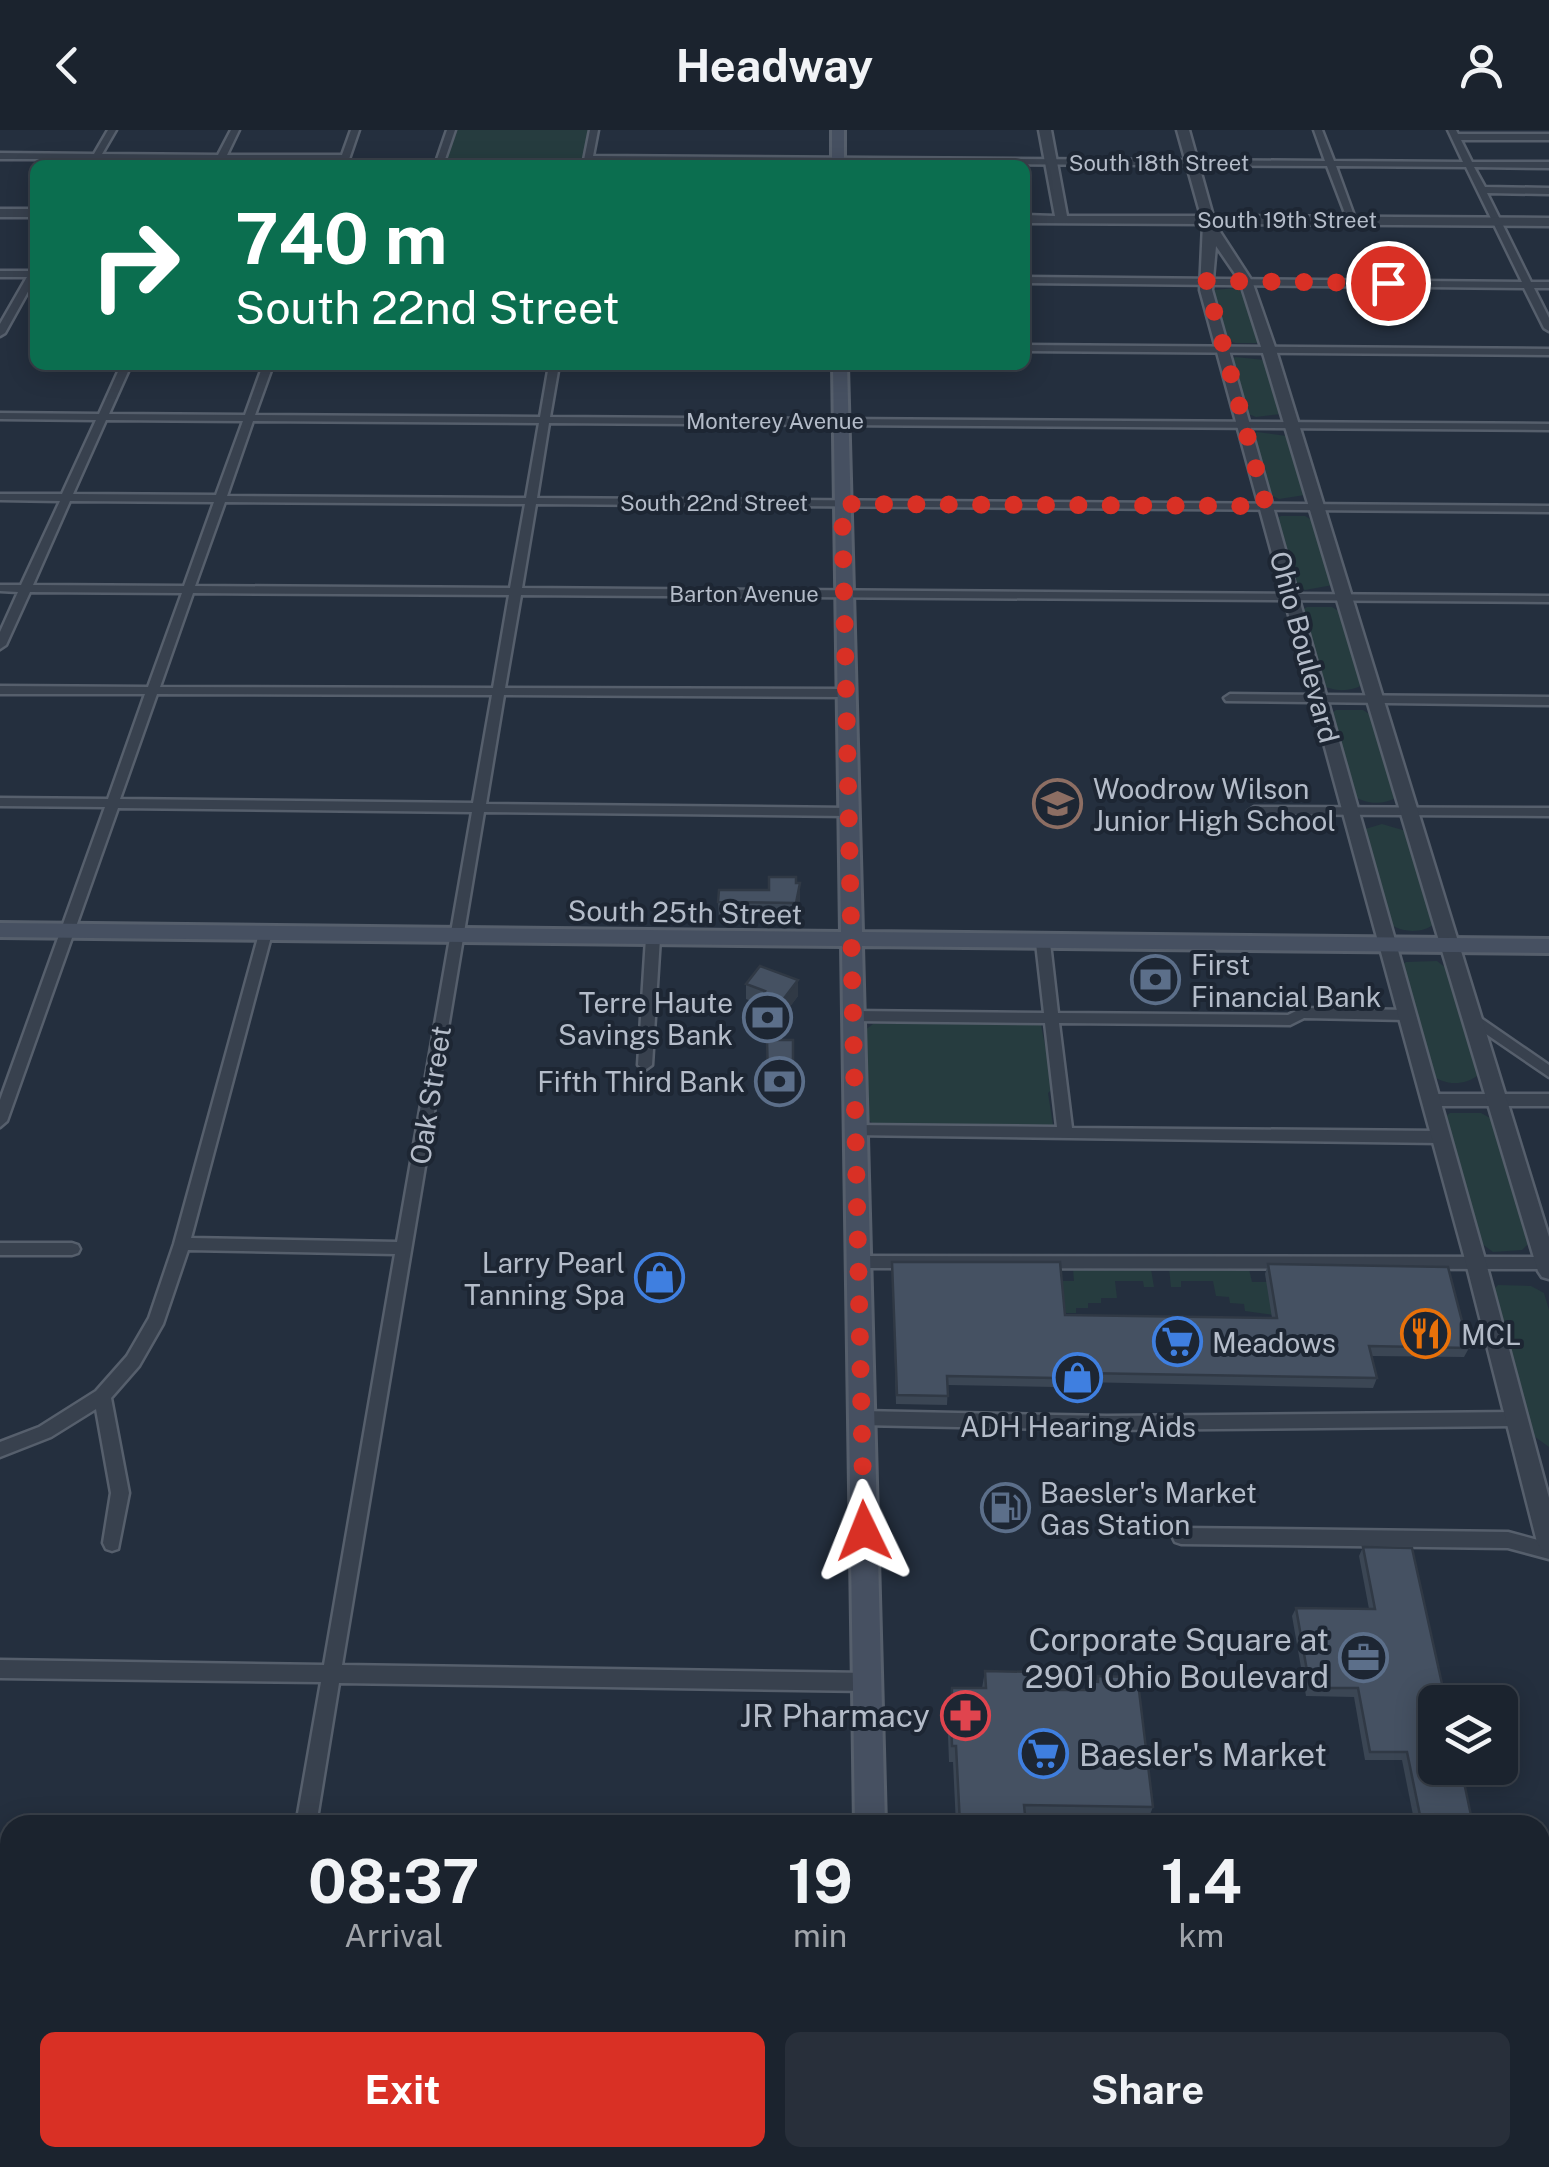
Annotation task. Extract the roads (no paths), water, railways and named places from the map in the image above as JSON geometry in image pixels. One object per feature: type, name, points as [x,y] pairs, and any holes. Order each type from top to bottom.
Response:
[{"type":"main road","points":[[838,130],[838,160]]},
{"type":"main road","points":[[840,370],[870,1815]]},
{"type":"main road","name":"South 25th Street","points":[[0,930],[456,938],[1549,946]]},
{"type":"street","points":[[95,160],[112,130]]},
{"type":"street","points":[[220,160],[235,130]]},
{"type":"street","points":[[345,160],[355,130]]},
{"type":"street","points":[[441,160],[451,130]]},
{"type":"street","points":[[588,160],[594,130]]},
{"type":"street","points":[[1046,130],[1062,220]]},
{"type":"street","points":[[1182,130],[1210,225]]},
{"type":"street","points":[[1318,130],[1352,221]]},
{"type":"street","points":[[1549,137],[1453,133],[1549,328]]},
{"type":"street","points":[[0,156],[75,160]]},
{"type":"street","name":"South 18th Street","points":[[1030,162],[1549,166]]},
{"type":"street","points":[[1481,190],[1549,191]]},
{"type":"street","points":[[0,212],[30,212]]},
{"type":"street","name":"South 19th Street","points":[[1030,219],[1210,225],[1549,222]]},
{"type":"street","name":"Ohio Boulevard","points":[[1210,225],[1206,281],[1223,349],[1516,1419],[1539,1467],[1549,1542]]},
{"type":"street","name":"Ohio Boulevard","points":[[1210,225],[1246,282],[1269,350],[1548,1267]]},
{"type":"street","points":[[0,274],[30,273]]},
{"type":"street","points":[[0,333],[30,280]]},
{"type":"street","points":[[1030,280],[1549,285]]},
{"type":"street","points":[[1030,348],[1549,352]]},
{"type":"street","points":[[0,646],[124,370]]},
{"type":"street","points":[[0,1121],[266,370]]},
{"type":"street","name":"Oak Street","points":[[308,1815],[553,370]]},
{"type":"street","name":"Monterey Avenue","points":[[0,416],[1549,427]]},
{"type":"street","name":"South 22nd Street","points":[[0,497],[1549,509]]},
{"type":"street","name":"Barton Avenue","points":[[0,588],[1549,599]]},
{"type":"street","points":[[0,690],[845,693]]},
{"type":"street","points":[[1230,698],[1549,701]]},
{"type":"street","points":[[0,802],[848,812]]},
{"type":"street","points":[[1254,811],[1549,812]]},
{"type":"street","points":[[0,1450],[45,1432],[102,1396],[133,1361],[157,1319],[182,1244],[264,934]]},
{"type":"street","points":[[645,1065],[653,938]]},
{"type":"street","points":[[1044,943],[1065,1134]]},
{"type":"street","points":[[852,1016],[1290,1020],[1302,1013],[1407,1015]]},
{"type":"street","points":[[1472,1017],[1549,1072]]},
{"type":"street","points":[[1430,1100],[1549,1100]]},
{"type":"street","points":[[856,1131],[1440,1136]]},
{"type":"street","points":[[182,1244],[405,1248]]},
{"type":"street","points":[[0,1249],[72,1249]]},
{"type":"street","points":[[856,1262],[1476,1263],[1548,1267]]},
{"type":"street","points":[[102,1396],[120,1493],[112,1543]]},
{"type":"street","points":[[861,1418],[1107,1423],[1516,1419]]},
{"type":"street","points":[[1180,1536],[1508,1540],[1549,1552]]},
{"type":"street","points":[[0,1669],[869,1682]]},
{"type":"place","name":"Woodrow Wilson Junior High School","points":[[1058,804]]},
{"type":"place","name":"First Financial Bank","points":[[1156,980]]},
{"type":"place","name":"Terre Haute Savings Bank","points":[[768,1018]]},
{"type":"place","name":"Fifth Third Bank","points":[[780,1081]]},
{"type":"place","name":"Larry Pearl Tanning Spa","points":[[660,1278]]},
{"type":"place","name":"MCL","points":[[1426,1334]]},
{"type":"place","name":"Meadows","points":[[1177,1342]]},
{"type":"place","name":"ADH Hearing Aids","points":[[1078,1378]]},
{"type":"place","name":"Baesler's Market Gas Station","points":[[1005,1508]]},
{"type":"place","name":"Corporate Square at 2901 Ohio Boulevard","points":[[1364,1657]]},
{"type":"place","name":"JR Pharmacy","points":[[965,1715]]},
{"type":"place","name":"Baesler's Market","points":[[1044,1754]]}]
